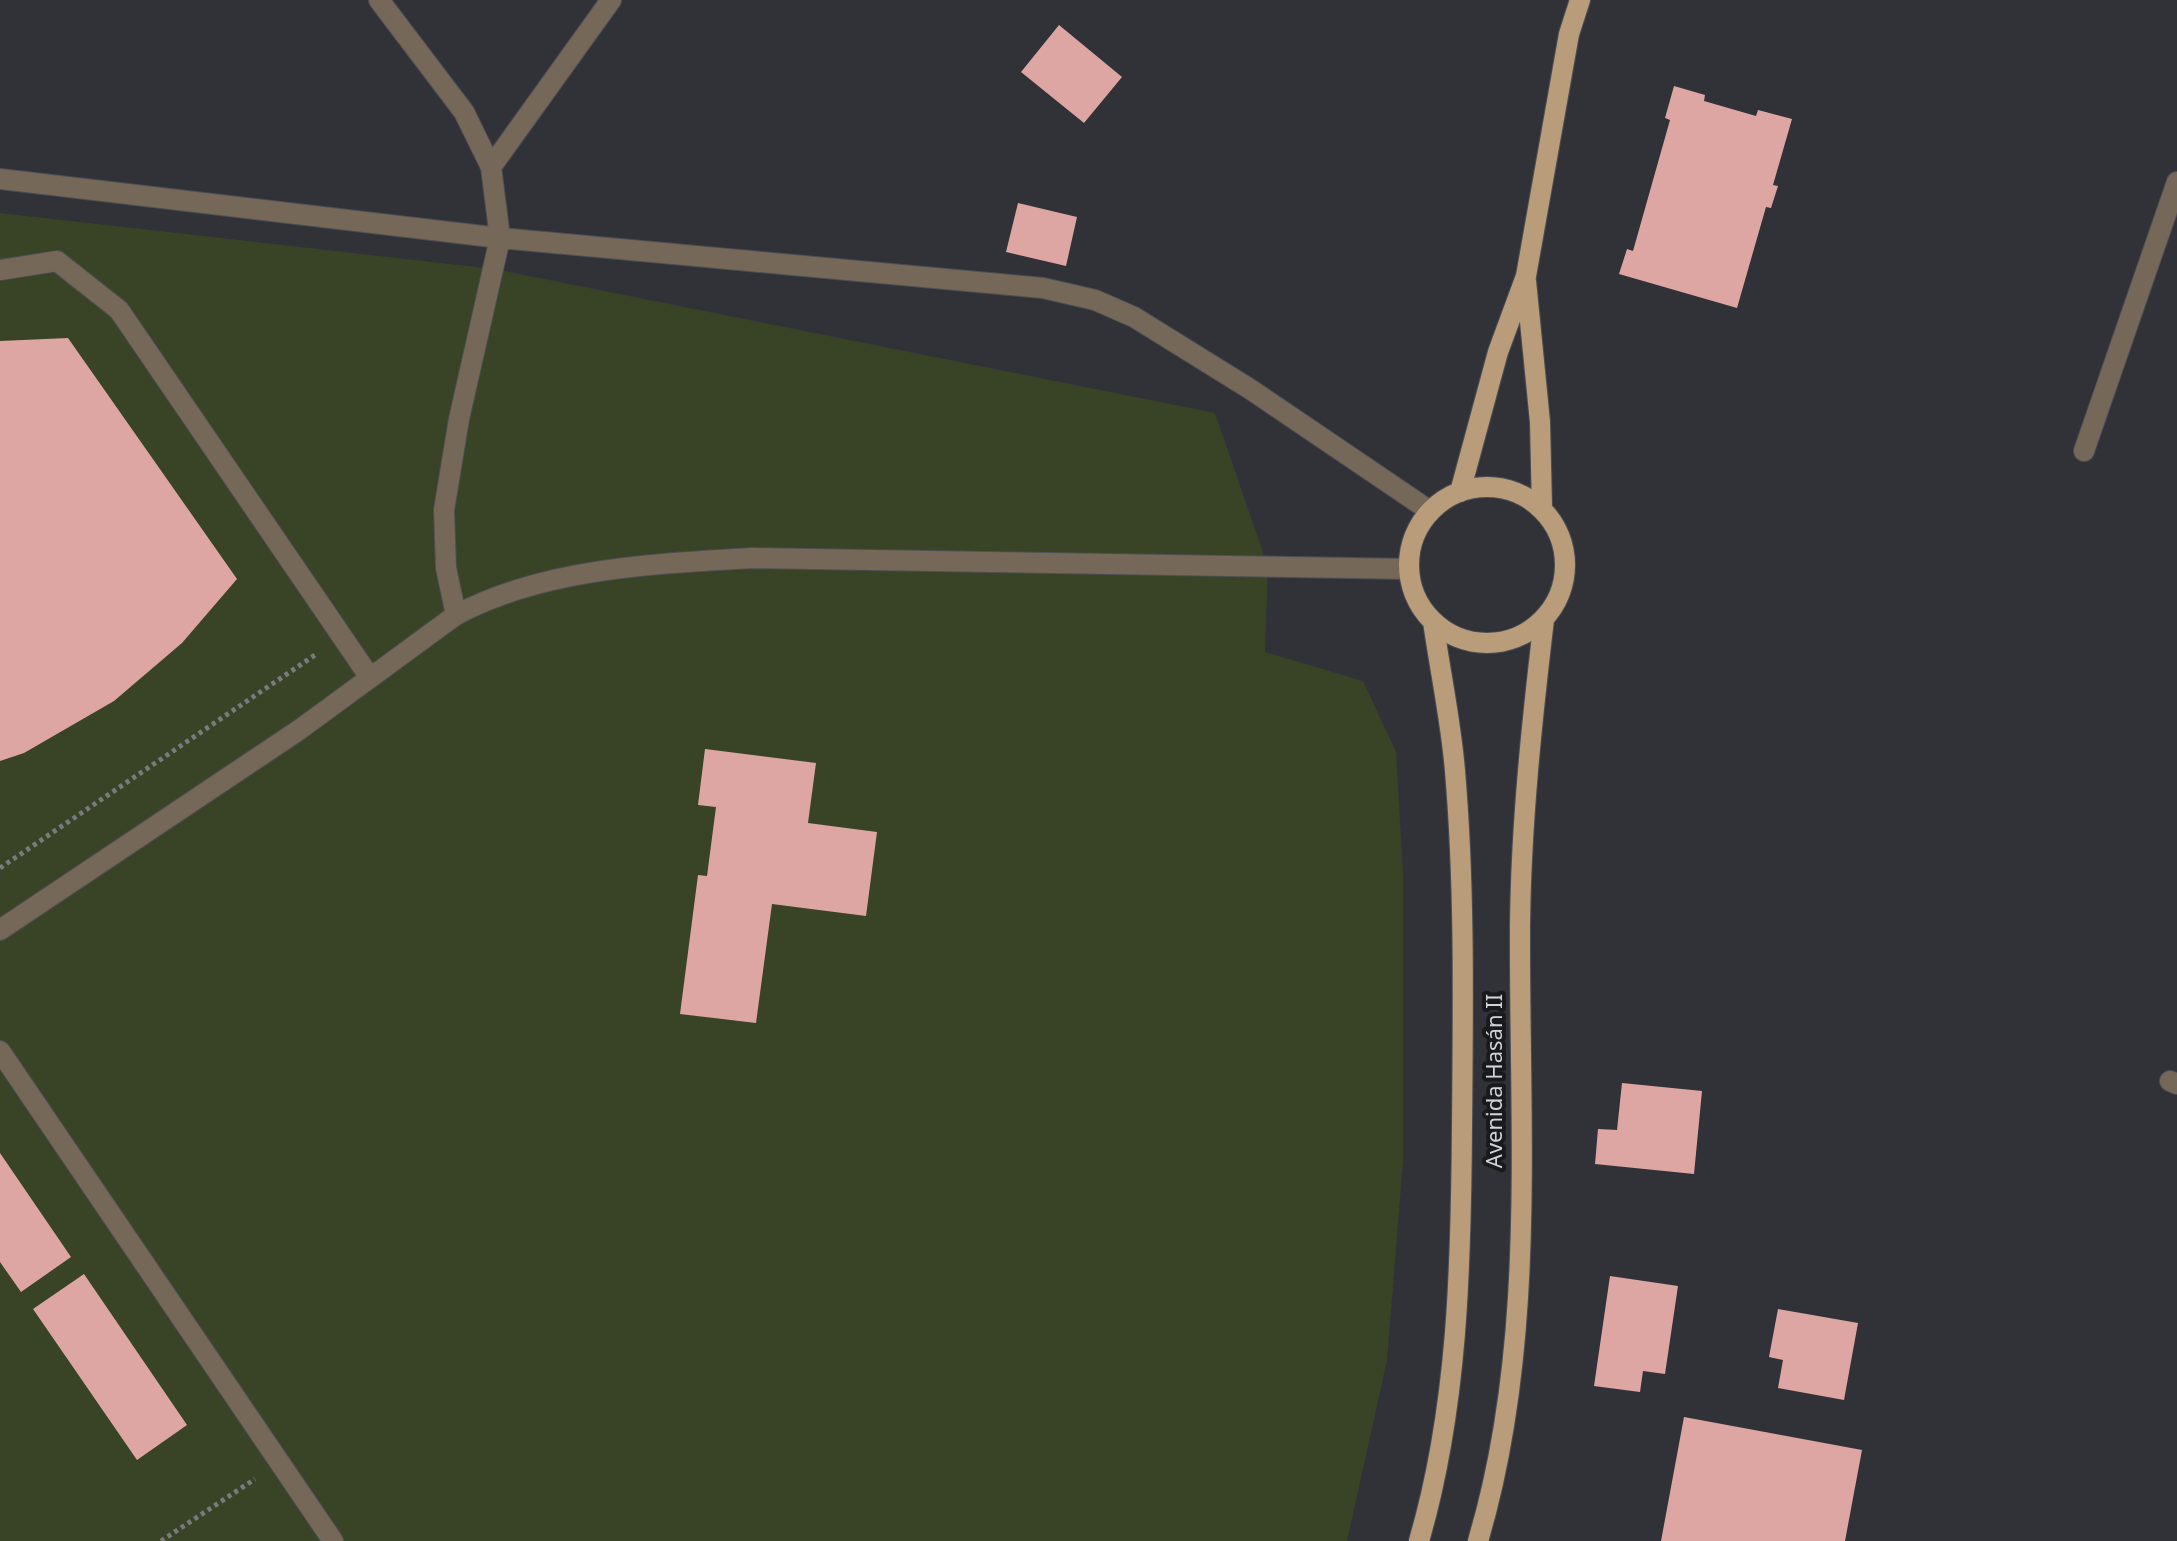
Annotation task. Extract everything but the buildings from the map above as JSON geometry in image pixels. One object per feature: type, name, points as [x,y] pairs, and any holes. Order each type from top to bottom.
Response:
[{"type":"main road","points":[[1460,492],[1498,352],[1526,276],[1569,34],[1580,0]]},
{"type":"main road","points":[[1526,276],[1540,422],[1542,508]]},
{"type":"main road","points":[[1477,487],[1511,490],[1542,508],[1561,537],[1565,571],[1562,589],[1544,619],[1522,634],[1497,643],[1462,639],[1433,621],[1413,593],[1409,569],[1412,541],[1430,511],[1460,492],[1477,487]]},
{"type":"main road","name":"Avenida Hasán II","points":[[1478,1541],[1506,1405],[1517,1311],[1521,906],[1527,762],[1544,619]]},
{"type":"main road","name":"Avenida Hasán II","points":[[1419,1541],[1430,1506],[1448,1395],[1461,1271],[1462,1094],[1455,770],[1433,621]]},
{"type":"street","points":[[379,0],[464,112],[491,167],[500,238],[445,499],[446,568],[456,615]]},
{"type":"street","points":[[491,167],[611,0]]},
{"type":"street","points":[[0,179],[500,238],[1043,288],[1095,300],[1134,317],[1250,389],[1430,511]]},
{"type":"street","points":[[2084,451],[2177,182]]},
{"type":"street","points":[[0,270],[57,261],[119,310],[369,676]]},
{"type":"street","points":[[0,930],[299,730],[456,615],[483,600],[575,576],[674,562],[752,558],[1409,569]]},
{"type":"street","points":[[0,1051],[333,1541]]},
{"type":"path","points":[[0,868],[342,637]]},
{"type":"path","points":[[161,1541],[279,1463]]},
{"type":"green space","points":[[0,213],[494,269],[1215,413],[1268,567],[1265,652],[1363,681],[1396,752],[1403,874],[1403,1161],[1387,1360],[1347,1541],[0,1541]]}]
